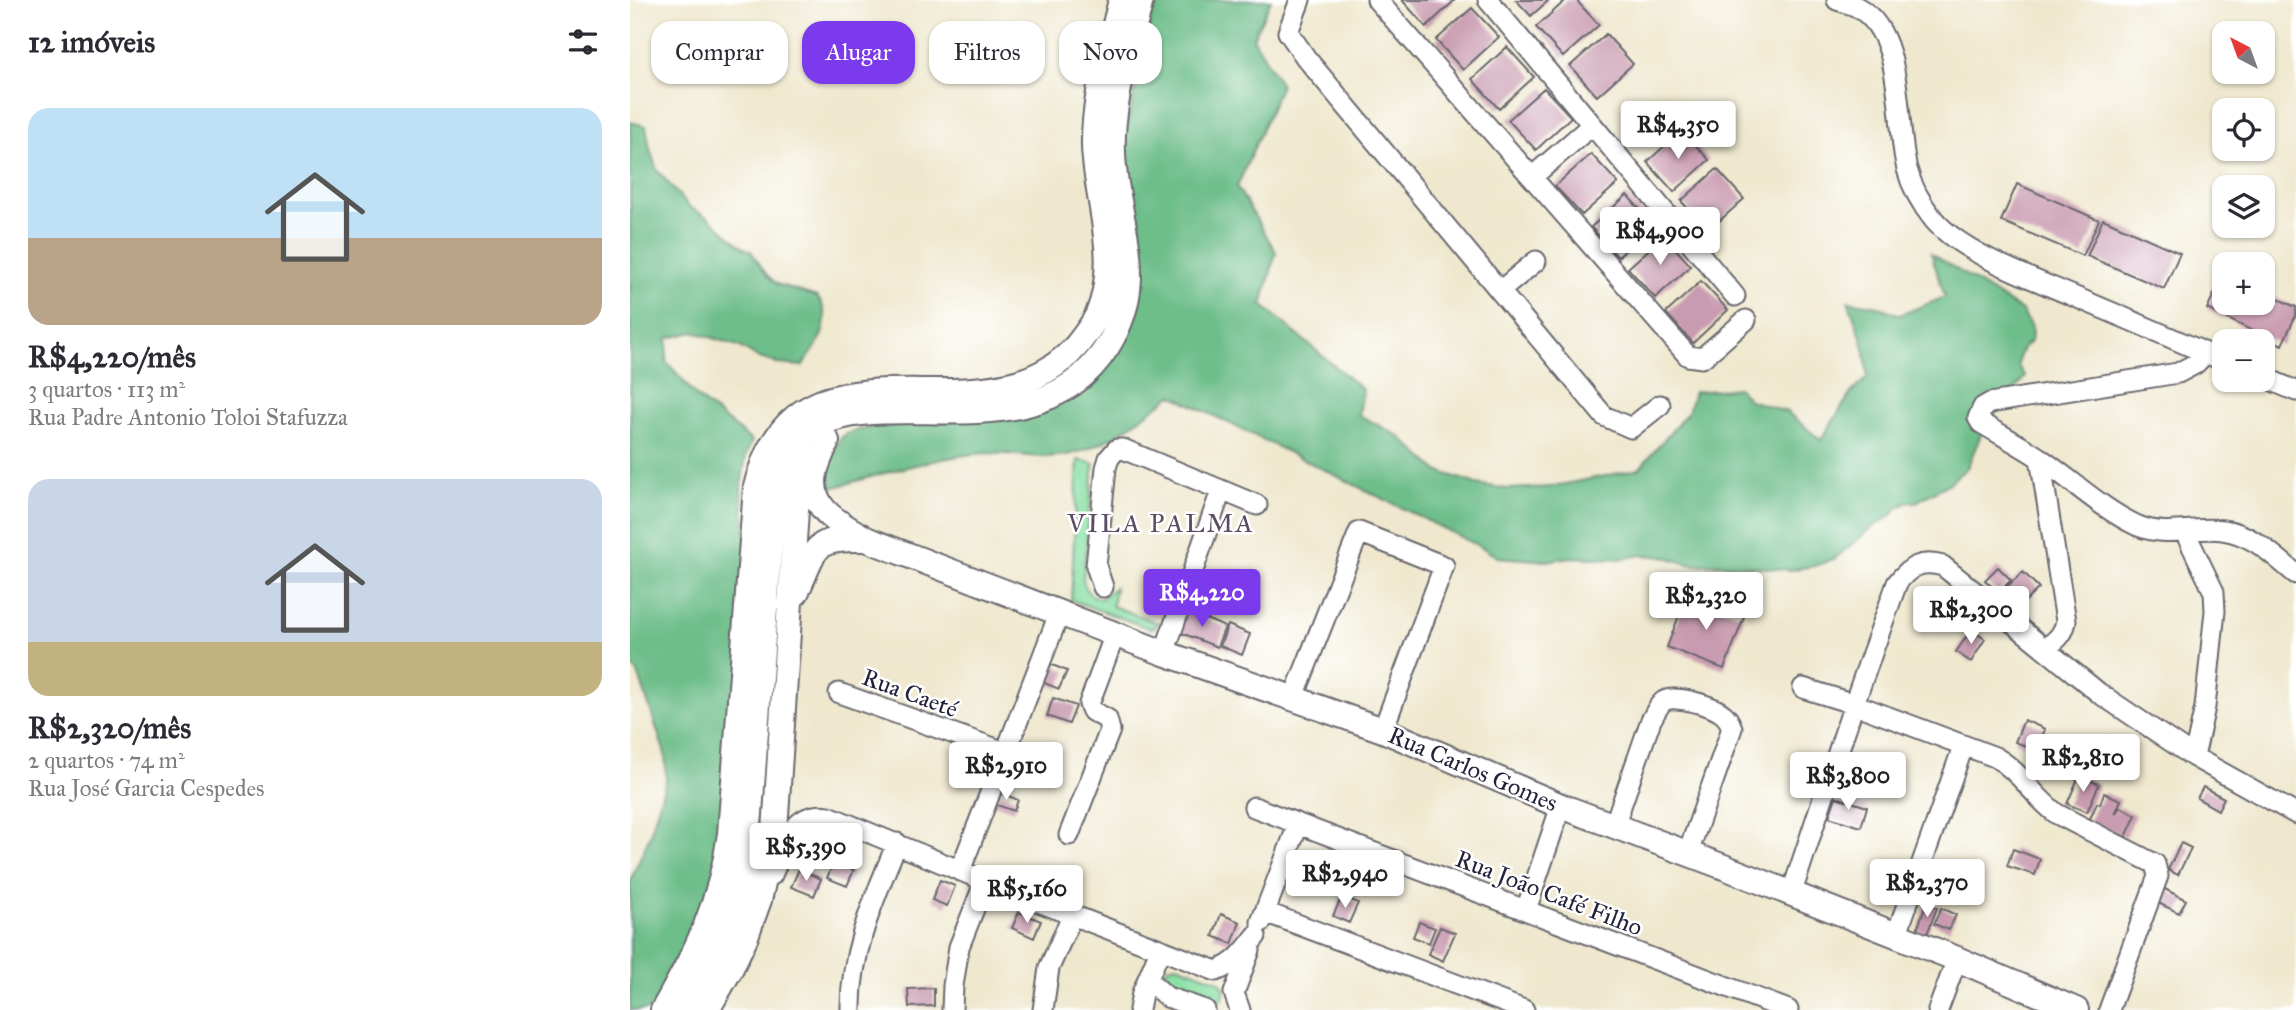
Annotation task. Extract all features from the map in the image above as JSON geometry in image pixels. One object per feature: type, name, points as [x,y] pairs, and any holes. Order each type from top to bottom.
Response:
[{"type":"main road","points":[[663,1010],[704,935],[724,870],[730,834],[755,488],[760,468],[779,433],[799,414],[828,399],[862,392],[958,391],[996,388],[1022,382],[1047,370],[1068,355],[1083,337],[1097,315],[1106,285],[1109,248],[1094,144],[1101,80],[1121,0]]},
{"type":"main road","points":[[684,1010],[726,933],[744,863],[752,801],[773,499],[783,459],[795,443],[816,426],[833,419],[880,411],[1003,410],[1032,404],[1063,391],[1081,377],[1106,349],[1122,322],[1129,294],[1128,247],[1119,205],[1113,136],[1122,76],[1141,0]]},
{"type":"main road","points":[[708,1009],[730,970],[752,921],[775,831],[798,480],[815,452],[827,441],[880,411]]},
{"type":"main road","points":[[827,441],[815,473],[820,506],[866,539]]},
{"type":"main road","points":[[789,607],[820,545],[837,539],[866,539]]},
{"type":"main road","name":"Rua Carlos Gomes","points":[[866,539],[1164,653],[1383,730],[1561,806],[1957,959],[2076,1010]]},
{"type":"street","points":[[1300,0],[1288,32],[1306,58],[1604,416],[1631,428],[1660,405]]},
{"type":"street","points":[[1377,0],[1688,356],[1702,358],[1746,320]]},
{"type":"street","points":[[1488,0],[1735,296]]},
{"type":"street","points":[[1837,0],[1858,7],[1866,14],[1879,30],[1889,50],[1908,170],[1926,209],[1953,239],[2015,271],[2212,356]]},
{"type":"street","points":[[1532,177],[1592,125]]},
{"type":"street","points":[[1500,291],[1536,261]]},
{"type":"street","points":[[2212,358],[2178,373],[1990,403],[1979,412],[1978,418],[1981,423],[2040,458],[2115,512],[2140,526],[2160,532],[2220,530],[2237,533],[2260,544],[2296,574]]},
{"type":"street","points":[[2275,382],[2296,391]]},
{"type":"street","points":[[1103,587],[1096,566],[1106,468],[1113,452],[1123,449],[1257,505]]},
{"type":"street","points":[[2040,458],[2066,621],[2065,629],[2045,649]]},
{"type":"street","points":[[1164,653],[1221,491]]},
{"type":"street","points":[[1293,699],[1359,532],[1444,566],[1383,730]]},
{"type":"street","points":[[2185,533],[2214,592],[2215,611],[2205,706],[2194,757]]},
{"type":"street","points":[[1791,895],[1897,583],[1906,571],[1917,564],[1931,562],[1943,566],[2099,693],[2194,757],[2296,814]]},
{"type":"street","points":[[960,871],[1059,614]]},
{"type":"street","points":[[1069,835],[1110,730],[1107,719],[1092,711],[1089,704],[1115,634]]},
{"type":"street","points":[[1803,688],[1854,704],[1995,757],[2008,764],[2045,805],[2057,814],[2150,860],[2158,869],[2158,876],[2109,1010]]},
{"type":"street","name":"Rua Caeté","points":[[839,693],[1005,752]]},
{"type":"street","points":[[1614,826],[1658,707],[1665,700],[1673,698],[1721,712],[1730,721],[1732,728],[1688,853]]},
{"type":"street","points":[[1896,936],[1963,747]]},
{"type":"street","points":[[1526,910],[1561,806]]},
{"type":"street","name":"Rua João Café Filho","points":[[1254,807],[1788,1010]]},
{"type":"street","points":[[752,921],[793,829],[808,816],[830,816],[1072,916],[1226,975],[1232,983],[1232,1004]]},
{"type":"street","points":[[1232,1004],[1298,825]]},
{"type":"street","points":[[850,1009],[852,974],[868,913],[897,843]]},
{"type":"street","points":[[952,1010],[959,947],[985,881]]},
{"type":"street","points":[[1265,912],[1486,1002],[1524,1010]]},
{"type":"street","points":[[1043,1010],[1049,968],[1072,916]]},
{"type":"street","points":[[1216,971],[1229,967],[1256,936]]},
{"type":"street","points":[[1139,1010],[1142,993],[1160,950]]},
{"type":"street","points":[[1938,1010],[1957,959]]},
{"type":"street","points":[[1148,980],[1171,1006],[1205,1010]]},
{"type":"street","points":[[1733,989],[1738,1010]]},
{"type":"green space","points":[[1155,0],[1271,0],[1253,38],[1281,85],[1237,187],[1276,252],[1262,305],[1363,390],[1359,415],[1399,436],[1438,471],[1476,484],[1508,489],[1550,487],[1639,469],[1688,412],[1694,392],[1739,388],[1749,400],[1787,412],[1821,440],[1851,393],[1867,378],[1864,349],[1848,301],[1878,306],[1900,315],[1945,297],[1931,253],[2022,311],[2032,329],[2031,342],[2023,349],[2018,362],[2025,377],[1984,427],[1967,468],[1948,484],[1916,502],[1908,502],[1897,508],[1891,516],[1874,526],[1834,559],[1791,570],[1718,564],[1692,565],[1665,557],[1642,555],[1619,559],[1571,557],[1548,561],[1497,557],[1172,395],[1119,433],[1076,453],[1049,457],[985,453],[955,457],[828,489],[826,476],[829,462],[836,445],[844,435],[873,427],[1037,414],[1067,397],[1118,346],[1138,307],[1141,274],[1124,176],[1124,138],[1136,84],[1162,84],[1162,21],[1150,21]]},
{"type":"green space","points":[[630,122],[646,126],[657,170],[688,206],[709,218],[751,251],[767,275],[777,284],[817,297],[825,315],[825,324],[818,342],[802,366],[779,364],[757,357],[738,346],[694,332],[668,338],[666,361],[697,397],[752,441],[746,455],[741,487],[746,533],[751,794],[665,994],[648,1010],[630,1010],[630,881],[650,835],[666,780],[665,754],[638,673],[630,664]]},
{"type":"green space","points":[[1078,460],[1094,464],[1083,580],[1085,587],[1091,595],[1101,599],[1115,587],[1112,606],[1158,623],[1155,627],[1149,628],[1071,600]]},
{"type":"green space","points":[[1177,965],[1219,981],[1225,989],[1223,998],[1212,1001],[1166,984],[1163,975],[1165,970]]},
{"type":"building","points":[[1402,0],[1455,0],[1426,27]]},
{"type":"building","points":[[1516,0],[1549,0],[1531,16]]},
{"type":"building","points":[[1566,0],[1576,0],[1599,25],[1563,57],[1536,27]]},
{"type":"building","points":[[1472,8],[1499,37],[1463,70],[1436,40]]},
{"type":"building","points":[[1606,34],[1633,64],[1597,96],[1570,66]]},
{"type":"building","points":[[1507,47],[1534,77],[1499,109],[1472,79]]},
{"type":"building","points":[[1544,88],[1571,117],[1536,150],[1508,120]]},
{"type":"building","points":[[1682,130],[1709,160],[1674,192],[1647,162]]},
{"type":"building","points":[[1591,154],[1618,183],[1582,215],[1555,186]]},
{"type":"building","points":[[1717,169],[1744,199],[1708,231],[1681,201]]},
{"type":"building","points":[[2017,184],[2099,220],[2083,256],[2001,221]]},
{"type":"building","points":[[1627,195],[1654,225],[1618,257],[1591,227]]},
{"type":"building","points":[[2103,219],[2180,253],[2164,289],[2087,256]]},
{"type":"building","points":[[1664,236],[1691,266],[1655,298],[1628,268]]},
{"type":"building","points":[[1701,281],[1728,310],[1693,343],[1666,313]]},
{"type":"building","points":[[2275,297],[2296,307],[2296,315],[2282,345],[2275,342],[2275,329],[2249,329],[2220,315],[2275,315]]},
{"type":"building","points":[[2212,298],[2212,311],[2207,309]]},
{"type":"building","points":[[1998,567],[2011,580],[1998,593],[1985,580]]},
{"type":"building","points":[[2023,572],[2039,588],[2015,611],[1999,594]]},
{"type":"building","points":[[1687,595],[1744,617],[1724,669],[1667,647]]},
{"type":"building","points":[[1187,611],[1225,627],[1217,647],[1179,632]]},
{"type":"building","points":[[1228,625],[1250,634],[1242,655],[1220,646]]},
{"type":"building","points":[[1971,630],[1985,639],[1971,662],[1956,652]]},
{"type":"building","points":[[1050,664],[1067,671],[1059,689],[1042,682]]},
{"type":"building","points":[[1053,698],[1076,706],[1069,724],[1047,716]]},
{"type":"building","points":[[2024,720],[2045,729],[2037,750],[2015,742]]},
{"type":"building","points":[[2121,742],[2135,748],[2125,768],[2111,762]]},
{"type":"building","points":[[2079,776],[2099,784],[2087,812],[2067,804]]},
{"type":"building","points":[[2203,787],[2224,798],[2218,810],[2197,798]]},
{"type":"building","points":[[999,792],[1018,800],[1014,811],[994,804]]},
{"type":"building","points":[[2104,793],[2121,800],[2115,814],[2120,807],[2136,815],[2126,837],[2089,821]]},
{"type":"building","points":[[1836,797],[1867,807],[1861,827],[1829,817]]},
{"type":"building","points":[[2181,843],[2191,848],[2178,875],[2168,870]]},
{"type":"building","points":[[2013,849],[2040,859],[2035,875],[2007,866]]},
{"type":"building","points":[[834,862],[854,870],[847,886],[827,878]]},
{"type":"building","points":[[799,869],[821,879],[814,896],[791,887]]},
{"type":"building","points":[[940,880],[955,886],[947,906],[932,900]]},
{"type":"building","points":[[2159,886],[2186,900],[2179,913],[2152,900]]},
{"type":"building","points":[[1342,896],[1358,903],[1349,923],[1333,916]]},
{"type":"building","points":[[1926,904],[1937,908],[1927,934],[1917,930]]},
{"type":"building","points":[[1941,908],[1956,915],[1949,930],[1934,924]]},
{"type":"building","points":[[1019,912],[1041,921],[1034,938],[1012,928]]},
{"type":"building","points":[[1221,914],[1240,922],[1232,944],[1213,936]]},
{"type":"building","points":[[1419,922],[1435,928],[1429,943],[1413,937]]},
{"type":"building","points":[[1440,927],[1455,933],[1443,961],[1428,954]]},
{"type":"building","points":[[934,988],[934,1006],[909,1007],[908,989]]},
{"type":"district","name":"VILA PALMA","points":[[1161,523]]}]
